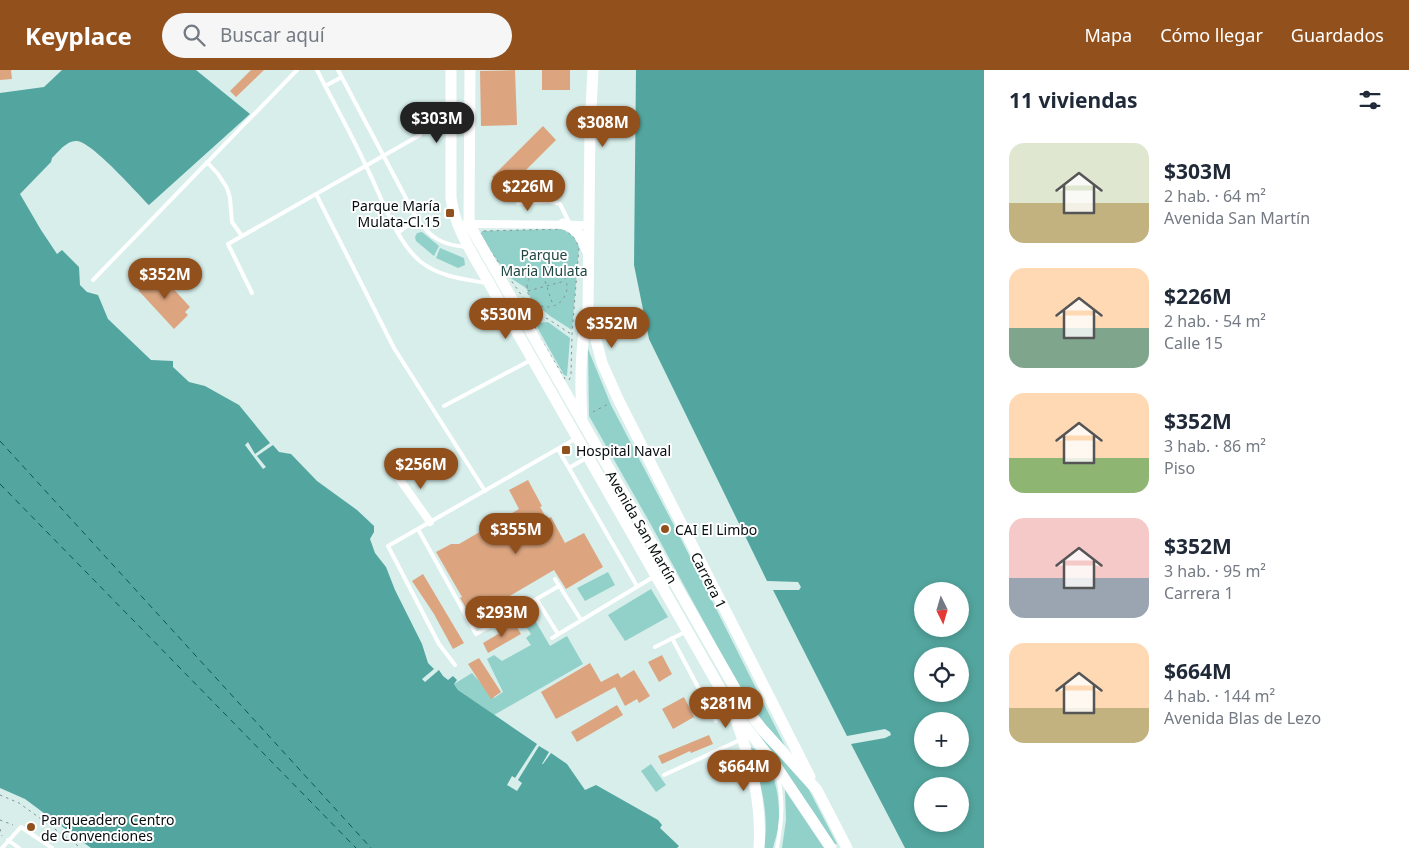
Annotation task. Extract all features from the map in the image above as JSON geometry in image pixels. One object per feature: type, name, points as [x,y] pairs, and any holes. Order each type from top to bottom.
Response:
[{"type":"main road","name":"Avenida San Martín","points":[[451,70],[451,198],[454,215],[464,226],[584,418],[718,661],[748,711],[752,734],[817,790],[846,848]]},
{"type":"main road","name":"Avenida San Martín","points":[[470,70],[464,226],[469,248],[733,711],[774,763],[831,848]]},
{"type":"main road","name":"Carrera 1","points":[[577,438],[584,418],[580,382],[583,335],[588,310],[593,70]]},
{"type":"main road","points":[[566,224],[579,233],[588,254]]},
{"type":"main road","name":"Carrera 1","points":[[588,310],[602,363],[618,399],[817,790]]},
{"type":"main road","points":[[752,734],[760,826],[758,847]]},
{"type":"street","points":[[464,226],[476,223],[589,224]]},
{"type":"street","points":[[393,470],[430,522]]},
{"type":"lane","points":[[93,280],[297,70]]},
{"type":"lane","points":[[317,70],[408,248],[420,261],[431,269],[458,278],[489,283]]},
{"type":"lane","points":[[338,70],[417,219],[438,240],[451,246],[469,248]]},
{"type":"lane","points":[[325,86],[342,77]]},
{"type":"lane","points":[[252,293],[228,244],[420,135]]},
{"type":"lane","points":[[207,162],[227,188],[233,225],[242,236]]},
{"type":"lane","points":[[316,194],[394,348],[485,491]]},
{"type":"lane","points":[[518,203],[548,201],[560,204],[566,224]]},
{"type":"lane","points":[[399,232],[417,219]]},
{"type":"lane","points":[[444,406],[532,359]]},
{"type":"lane","points":[[455,665],[439,644],[388,546],[577,438]]},
{"type":"lane","points":[[558,449],[637,586]]},
{"type":"lane","points":[[569,468],[588,457]]},
{"type":"lane","points":[[418,529],[476,634],[559,586]]},
{"type":"lane","points":[[552,638],[656,575]]},
{"type":"lane","points":[[555,579],[581,620]]},
{"type":"lane","points":[[537,600],[558,634]]},
{"type":"lane","points":[[655,647],[687,630]]},
{"type":"lane","points":[[672,638],[716,721]]},
{"type":"lane","points":[[664,775],[752,734]]},
{"type":"lane","points":[[774,763],[781,796],[781,817],[777,848]]},
{"type":"lane","points":[[2,848],[21,827],[52,848]]},
{"type":"lane","points":[[8,840],[19,848]]},
{"type":"path","points":[[563,229],[574,237],[579,247],[572,334],[571,376],[569,380],[565,379],[536,331],[534,313],[480,236],[482,231],[563,229]]},
{"type":"path","points":[[565,278],[578,263]]},
{"type":"path","points":[[540,268],[554,306]]},
{"type":"path","points":[[540,268],[553,268],[561,272],[565,278],[565,295],[554,306],[545,307],[535,304],[527,292],[526,284],[530,276],[540,268]]},
{"type":"path","points":[[527,292],[566,281]]},
{"type":"path","points":[[534,313],[548,319],[572,334]]},
{"type":"path","points":[[584,418],[618,399]]},
{"type":"path","points":[[0,795],[19,803],[81,848]]},
{"type":"path","points":[[0,820],[21,827]]},
{"type":"green space","name":"Parque Maria Mulata","points":[[563,229],[574,237],[579,247],[572,330],[550,316],[532,301],[526,288],[509,277],[480,236],[482,231]]},
{"type":"green space","points":[[422,232],[439,246],[434,256],[416,241],[417,233]]},
{"type":"green space","points":[[440,248],[464,258],[465,265],[458,268],[436,258]]},
{"type":"green space","points":[[548,322],[570,338],[567,376],[564,375],[537,327],[539,323]]},
{"type":"green space","points":[[588,349],[611,405],[785,746],[752,710],[589,416]]},
{"type":"green space","points":[[608,572],[615,585],[585,601],[577,588]]},
{"type":"green space","points":[[651,589],[668,617],[625,641],[608,615]]},
{"type":"green space","points":[[529,610],[550,646],[567,636],[583,664],[494,715],[458,690],[454,684],[472,673],[494,698],[503,692],[487,659],[494,655],[502,661],[531,645],[526,638],[531,634],[518,616]]},
{"type":"green space","points":[[759,735],[806,784],[837,844],[834,844]]},
{"type":"green space","points":[[750,747],[765,759],[777,790],[779,824],[773,848],[764,848],[766,835],[765,810]]},
{"type":"green space","points":[[651,764],[666,785],[656,792],[641,771]]},
{"type":"green space","points":[[785,790],[824,848],[782,848],[786,820]]},
{"type":"shaded area","points":[[62,70],[196,70],[250,114],[149,205],[103,158],[77,141],[66,144],[20,194],[57,254],[62,250],[79,267],[80,285],[87,292],[98,295],[108,319],[151,360],[173,361],[173,367],[189,382],[205,386],[239,405],[270,443],[255,454],[248,442],[245,445],[263,469],[266,467],[257,456],[273,445],[279,452],[291,454],[317,481],[357,510],[374,526],[374,532],[370,539],[375,553],[386,567],[395,590],[422,644],[428,663],[434,669],[422,679],[425,682],[439,670],[448,680],[453,676],[457,680],[454,684],[458,690],[537,744],[515,778],[512,776],[507,785],[517,791],[522,783],[518,780],[539,746],[549,752],[542,764],[551,753],[567,764],[585,790],[596,785],[658,820],[662,825],[660,828],[679,846],[677,848],[91,848],[25,799],[0,788],[0,93],[44,87]]},
{"type":"shaded area","points":[[636,70],[984,70],[984,848],[905,848],[851,744],[885,738],[891,735],[890,732],[885,729],[847,736],[773,590],[799,590],[801,587],[798,582],[767,581],[649,339],[634,265]]},
{"type":"building","points":[[0,70],[11,70],[12,79],[0,80]]},
{"type":"building","points":[[251,70],[264,70],[236,97],[230,91]]},
{"type":"building","points":[[515,70],[517,125],[481,126],[480,71]]},
{"type":"building","points":[[542,70],[570,70],[570,90],[542,90]]},
{"type":"building","points":[[543,126],[556,140],[506,190],[492,177]]},
{"type":"building","points":[[158,272],[190,307],[185,312],[188,315],[174,329],[138,290]]},
{"type":"building","points":[[528,480],[547,519],[551,517],[565,543],[584,533],[603,567],[566,589],[554,570],[472,618],[436,552],[451,544],[459,544],[519,509],[509,490]]},
{"type":"building","points":[[423,574],[464,643],[453,649],[434,614],[412,581]]},
{"type":"building","points":[[515,624],[521,634],[488,653],[483,643]]},
{"type":"building","points":[[662,655],[672,674],[659,682],[648,662]]},
{"type":"building","points":[[479,658],[501,692],[491,699],[468,664]]},
{"type":"building","points":[[590,663],[601,682],[618,673],[621,678],[634,670],[650,696],[639,703],[637,699],[625,706],[615,687],[556,719],[541,692]]},
{"type":"building","points":[[684,697],[694,717],[673,729],[662,709]]},
{"type":"building","points":[[617,705],[623,715],[577,742],[571,732]]},
{"type":"building","points":[[709,735],[713,744],[691,753],[690,751],[662,764],[658,756]]},
{"type":"ferry route","points":[[0,441],[371,848]]},
{"type":"ferry route","points":[[0,484],[356,848]]},
{"type":"place","name":"Parque María Mulata-Cl.15","points":[[450,213]]},
{"type":"place","name":"Hospital Naval","points":[[566,450]]},
{"type":"place","name":"CAI El Limbo","points":[[665,529]]},
{"type":"place","name":"Parqueadero Centro de Convenciones","points":[[31,827]]}]
